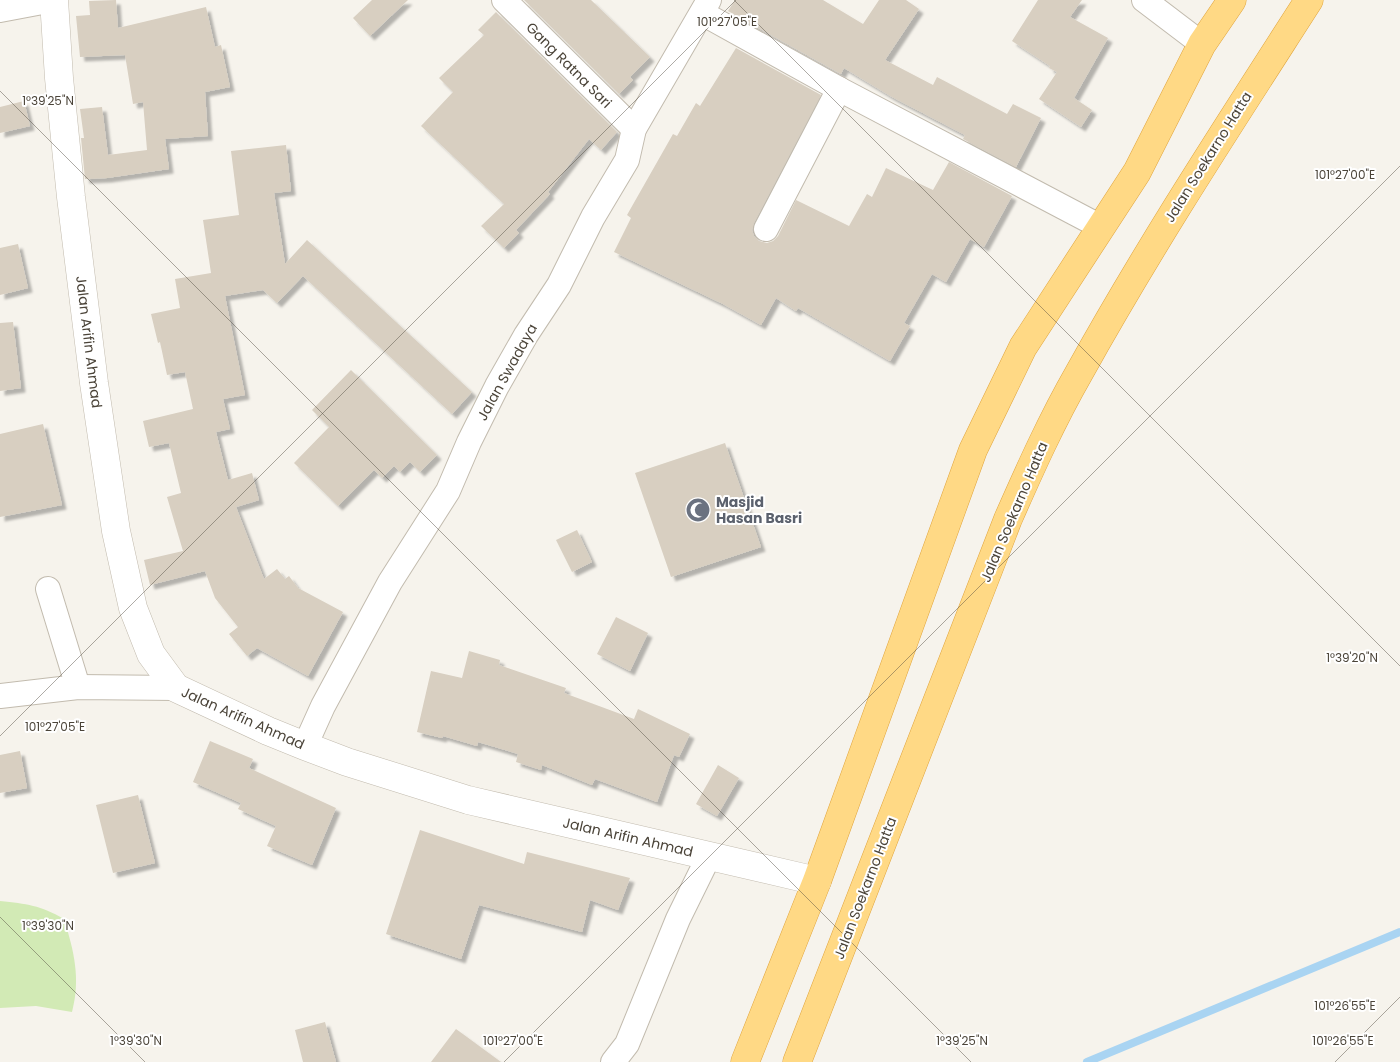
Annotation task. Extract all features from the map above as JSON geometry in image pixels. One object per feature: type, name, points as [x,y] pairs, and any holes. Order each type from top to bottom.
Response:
[{"type":"highway","points":[[744,1062],[817,881],[973,450],[1023,347],[1137,172],[1202,44],[1232,0]]},
{"type":"highway","name":"Jalan Soekarno Hatta","points":[[797,1062],[1008,519],[1038,451],[1078,374],[1153,244],[1308,0]]},
{"type":"street","points":[[0,10],[54,0]]},
{"type":"street","name":"Jalan Arifin Ahmad","points":[[54,0],[59,78],[71,196],[94,383],[116,531],[133,608],[151,654],[176,688],[305,746],[348,762],[468,800],[817,881]]},
{"type":"street","name":"Gang Ratna Sari","points":[[504,0],[634,130]]},
{"type":"street","points":[[1144,0],[1202,44]]},
{"type":"street","points":[[706,6],[839,89],[1101,227]]},
{"type":"street","name":"Jalan Swadaya","points":[[305,746],[324,706],[390,582],[448,491],[469,442],[497,386],[526,335],[559,285],[593,217],[627,160],[634,130],[706,6]]},
{"type":"street","points":[[766,229],[839,89]]},
{"type":"street","points":[[48,589],[78,687]]},
{"type":"street","points":[[0,696],[78,687],[176,688]]},
{"type":"street","points":[[613,1062],[627,1044],[678,919],[709,856]]},
{"type":"green space","points":[[0,901],[33,906],[64,919],[75,965],[76,988],[72,1012],[36,1006],[0,1008]]},
{"type":"building","points":[[116,0],[118,28],[206,7],[215,47],[221,45],[230,87],[205,92],[208,136],[165,139],[169,169],[107,178],[85,179],[81,138],[84,138],[80,109],[102,107],[108,155],[147,150],[143,102],[133,104],[125,55],[80,57],[76,16],[90,15],[89,1]]},
{"type":"building","points":[[372,0],[408,0],[370,36],[353,18]]},
{"type":"building","points":[[524,0],[591,0],[650,57],[630,77],[633,80],[619,94]]},
{"type":"building","points":[[735,0],[823,0],[863,24],[879,0],[906,0],[919,9],[885,60],[933,85],[937,77],[1007,114],[1013,104],[1041,118],[1016,167],[963,139],[965,135],[892,97],[844,68],[841,74],[728,11]]},
{"type":"building","points":[[1038,0],[1082,0],[1070,17],[1108,38],[1074,98],[1092,110],[1081,127],[1039,99],[1057,72],[1012,41]]},
{"type":"building","points":[[496,12],[617,132],[601,150],[589,139],[548,192],[550,194],[516,230],[519,233],[504,248],[481,226],[504,204],[421,126],[453,92],[439,78],[484,35],[478,30]]},
{"type":"building","points":[[736,48],[821,95],[754,223],[752,230],[754,236],[759,241],[767,243],[773,241],[778,236],[796,200],[849,226],[867,194],[872,197],[886,168],[933,190],[949,162],[1012,196],[984,247],[970,239],[946,282],[932,274],[904,323],[910,326],[890,361],[798,308],[796,311],[776,298],[761,325],[723,304],[614,252],[631,218],[627,215],[673,134],[677,136],[696,103],[700,106]]},
{"type":"building","points":[[24,101],[30,126],[0,133],[0,107]]},
{"type":"building","points":[[286,145],[291,191],[274,193],[285,264],[307,240],[472,392],[452,414],[303,276],[277,303],[263,290],[225,296],[245,395],[223,399],[230,429],[216,432],[228,480],[252,473],[259,500],[236,507],[264,579],[277,569],[285,579],[289,576],[298,588],[343,612],[308,676],[257,648],[247,656],[229,634],[238,627],[215,598],[205,571],[150,585],[144,560],[183,551],[167,497],[181,493],[169,443],[149,447],[143,421],[193,409],[185,372],[167,375],[160,342],[158,343],[151,314],[180,308],[175,279],[211,273],[203,220],[239,215],[231,151]]},
{"type":"building","points":[[18,244],[28,288],[0,295],[0,248]]},
{"type":"building","points":[[13,322],[21,388],[0,391],[0,323]]},
{"type":"building","points":[[351,370],[437,455],[420,472],[410,462],[400,472],[394,466],[382,478],[374,470],[338,506],[294,463],[329,427],[312,410]]},
{"type":"building","points":[[43,424],[62,505],[0,517],[0,434]]},
{"type":"building","name":"Masjid Hasan Basri","points":[[725,443],[761,547],[671,577],[635,473]]},
{"type":"building","points":[[577,530],[592,562],[572,572],[556,540]]},
{"type":"building","points":[[616,617],[648,633],[630,671],[597,654]]},
{"type":"building","points":[[469,651],[500,660],[499,665],[566,688],[564,693],[634,719],[638,709],[690,734],[679,757],[674,755],[657,802],[595,779],[592,785],[542,765],[541,770],[516,762],[518,754],[478,742],[477,746],[443,736],[442,738],[417,732],[431,671],[462,678]]},
{"type":"building","points":[[210,741],[253,759],[249,768],[336,808],[312,865],[267,846],[276,826],[238,809],[241,803],[193,782]]},
{"type":"building","points":[[20,751],[27,788],[0,793],[0,755]]},
{"type":"building","points":[[718,765],[739,778],[717,816],[696,804]]},
{"type":"building","points":[[138,795],[155,863],[113,873],[96,805]]},
{"type":"building","points":[[420,830],[524,864],[527,852],[630,878],[618,910],[590,900],[582,932],[479,905],[461,959],[386,934]]},
{"type":"building","points":[[325,1022],[336,1062],[303,1062],[295,1030]]},
{"type":"building","points":[[456,1029],[501,1062],[431,1062]]},
{"type":"waterway","points":[[1087,1062],[1400,932]]},
{"type":"place","name":"Masjid Hasan Basri","points":[[698,510]]}]
